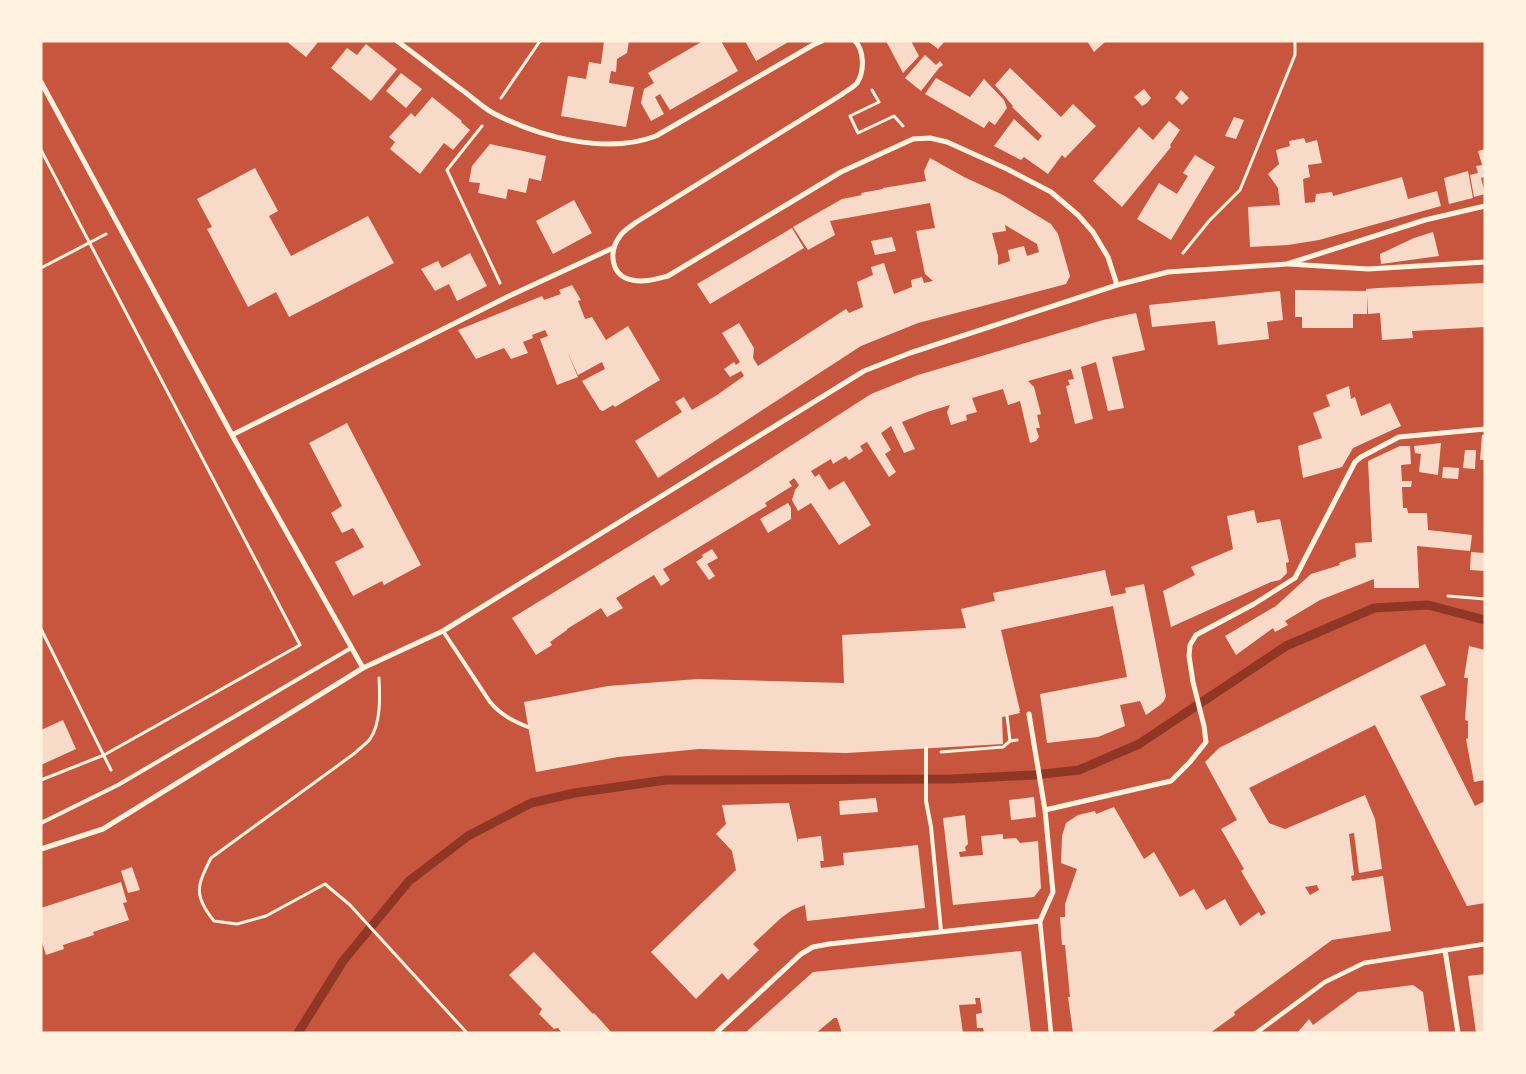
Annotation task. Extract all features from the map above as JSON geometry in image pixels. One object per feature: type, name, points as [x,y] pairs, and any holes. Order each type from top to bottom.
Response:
[{"type":"street","points":[[397,41],[492,112],[545,134],[584,142],[618,143],[642,141],[656,136],[822,41]]},
{"type":"street","points":[[856,41],[862,53],[861,72],[857,83],[841,95],[634,223],[620,235],[613,248],[614,267],[621,276],[632,280],[649,281],[668,276],[841,172],[914,139],[930,138],[947,142],[1051,192],[1078,214],[1093,232],[1108,257],[1117,286]]},
{"type":"street","points":[[41,82],[232,435],[363,668]]},
{"type":"street","points":[[1286,264],[1425,220],[1485,206]]},
{"type":"street","points":[[232,435],[507,297],[613,248]]},
{"type":"street","points":[[41,849],[104,829],[363,668],[443,630],[864,372],[910,353],[1117,286],[1168,272],[1286,264],[1368,269],[1485,262]]},
{"type":"street","points":[[1045,810],[1171,781],[1206,742],[1193,682],[1189,650],[1196,635],[1254,604],[1295,578],[1355,462],[1361,457],[1399,436],[1485,428]]},
{"type":"street","points":[[1029,714],[1045,810],[1053,892],[1040,921],[1051,1033]]},
{"type":"street","points":[[716,1033],[801,954],[813,947],[1040,921]]},
{"type":"street","points":[[1256,1033],[1325,982],[1364,963],[1485,944]]},
{"type":"street","points":[[1445,950],[1458,1033]]},
{"type":"lane","points":[[443,630],[494,707],[510,720],[528,727]]},
{"type":"lane","points":[[41,822],[118,785],[351,648]]},
{"type":"lane","points":[[926,751],[926,800],[931,828],[941,931]]},
{"type":"path","points":[[507,297],[447,170],[492,112],[540,41]]},
{"type":"path","points":[[1168,272],[1209,221],[1240,190],[1295,55],[1295,41]]},
{"type":"path","points":[[861,72],[879,102],[850,116],[858,133],[894,116],[914,139]]},
{"type":"path","points":[[41,150],[300,645],[104,755],[41,780]]},
{"type":"path","points":[[41,268],[90,242]]},
{"type":"path","points":[[1448,596],[1485,599]]},
{"type":"path","points":[[41,628],[118,785]]},
{"type":"path","points":[[375,662],[379,679],[379,709],[377,724],[370,739],[356,753],[211,858],[198,888],[204,908],[214,921],[237,924],[266,916],[325,884],[358,913],[467,1033]]},
{"type":"path","points":[[926,751],[1003,747],[1010,741]]},
{"type":"building","points":[[286,41],[319,41],[306,57]]},
{"type":"building","points":[[604,41],[629,41],[627,53],[617,59],[616,72],[611,71],[609,83],[634,87],[626,127],[561,116],[568,76],[586,79],[589,62],[601,64]]},
{"type":"building","points":[[703,41],[721,41],[738,71],[670,110],[660,94],[655,97],[664,114],[651,121],[641,103],[644,89],[654,83],[648,73]]},
{"type":"building","points":[[745,41],[790,41],[756,61]]},
{"type":"building","points":[[886,41],[911,41],[919,56],[903,73]]},
{"type":"building","points":[[930,41],[945,41],[938,49]]},
{"type":"building","points":[[1087,41],[1104,41],[1105,42],[1094,52]]},
{"type":"building","points":[[366,44],[397,69],[371,101],[331,68],[347,48],[357,55]]},
{"type":"building","points":[[925,55],[936,65],[940,61],[943,65],[921,91],[905,78]]},
{"type":"building","points":[[1010,68],[1061,117],[1073,104],[1096,126],[1065,158],[1062,155],[1048,174],[1024,157],[1021,160],[994,146],[1014,119],[1038,141],[1042,136],[1012,107],[995,85]]},
{"type":"building","points":[[401,73],[422,89],[406,108],[386,91]]},
{"type":"building","points":[[936,78],[970,97],[984,79],[1004,100],[1007,108],[995,125],[989,121],[984,128],[925,94]]},
{"type":"building","points":[[1144,89],[1151,98],[1142,106],[1134,97]]},
{"type":"building","points":[[1181,90],[1189,98],[1182,105],[1175,98]]},
{"type":"building","points":[[432,97],[462,121],[470,130],[453,150],[444,143],[420,174],[390,149],[395,142],[389,137],[411,113],[415,117]]},
{"type":"building","points":[[1234,117],[1244,120],[1236,139],[1225,136]]},
{"type":"building","points":[[1169,121],[1180,130],[1170,145],[1171,147],[1122,207],[1093,181],[1139,127],[1153,140]]},
{"type":"building","points":[[1304,138],[1306,143],[1317,140],[1322,163],[1308,165],[1310,177],[1303,179],[1305,203],[1315,202],[1316,194],[1332,192],[1333,196],[1402,177],[1408,199],[1437,191],[1441,206],[1319,240],[1288,245],[1250,247],[1248,207],[1280,205],[1278,188],[1268,174],[1279,164],[1276,150],[1290,146],[1289,141]]},
{"type":"building","points":[[490,144],[546,156],[541,181],[529,178],[526,193],[508,189],[506,199],[478,193],[480,183],[469,182],[472,166]]},
{"type":"building","points":[[1485,149],[1485,177],[1481,178],[1485,194],[1474,197],[1470,175],[1478,173],[1476,166],[1482,165],[1478,151]]},
{"type":"building","points":[[1195,155],[1215,167],[1171,240],[1137,219],[1159,183],[1177,194],[1188,176],[1183,173]]},
{"type":"building","points":[[930,158],[964,177],[1003,195],[1051,224],[1058,234],[1070,276],[1066,284],[918,323],[861,346],[658,478],[635,441],[682,412],[675,402],[684,397],[692,410],[744,376],[741,371],[730,377],[724,369],[734,362],[736,365],[740,362],[722,333],[739,323],[754,348],[753,358],[758,366],[846,309],[849,313],[863,307],[857,282],[873,275],[871,267],[884,263],[894,294],[912,287],[911,280],[922,277],[924,283],[933,281],[925,274],[916,231],[935,228],[930,203],[830,221],[835,235],[808,250],[793,227],[842,199],[883,188],[926,181],[924,171]],"holes":[[[1005,225],[1037,244],[1039,252],[1027,256],[1024,246],[1008,250],[1010,261],[998,265],[998,256],[992,233],[1006,231]]]},
{"type":"building","points":[[255,168],[278,211],[269,216],[291,256],[368,216],[394,263],[289,317],[276,292],[248,307],[207,229],[212,227],[197,199]]},
{"type":"building","points":[[1468,171],[1473,198],[1449,204],[1444,178]]},
{"type":"building","points":[[574,200],[592,233],[553,254],[536,221]]},
{"type":"building","points":[[792,228],[804,248],[710,304],[697,284]]},
{"type":"building","points":[[1433,232],[1439,256],[1381,264],[1380,254],[1414,238]]},
{"type":"building","points":[[892,237],[896,251],[875,255],[871,241]]},
{"type":"building","points":[[470,253],[487,286],[457,301],[449,284],[435,291],[421,269],[438,261],[442,268]]},
{"type":"building","points":[[1485,283],[1485,327],[1412,331],[1413,338],[1382,340],[1380,313],[1368,314],[1367,295],[1367,314],[1353,314],[1353,328],[1302,328],[1302,317],[1295,317],[1295,290],[1366,291],[1366,289],[1378,288]]},
{"type":"building","points":[[572,285],[581,300],[578,301],[585,319],[592,317],[606,340],[628,326],[660,380],[615,407],[613,405],[603,411],[600,410],[582,381],[605,369],[602,362],[578,375],[567,351],[578,377],[557,385],[540,339],[548,336],[545,330],[532,335],[533,338],[523,342],[528,353],[511,359],[504,348],[476,359],[458,330],[542,296],[544,300],[561,294],[559,290]]},
{"type":"building","points":[[1280,291],[1283,320],[1267,322],[1269,339],[1218,345],[1215,321],[1152,327],[1149,305]]},
{"type":"building","points":[[1136,313],[1145,350],[1112,357],[1124,408],[1108,411],[1096,362],[1081,367],[1093,419],[1075,424],[1066,386],[1070,385],[1068,380],[1074,379],[1071,369],[1028,381],[1034,387],[1041,414],[1037,415],[1040,428],[1036,428],[1039,437],[1036,441],[1030,443],[1020,401],[1008,405],[1003,389],[972,398],[977,412],[966,415],[967,420],[951,425],[947,412],[950,405],[927,412],[902,422],[915,449],[904,453],[891,426],[881,433],[891,450],[885,454],[896,472],[889,477],[867,442],[860,446],[863,451],[849,460],[846,456],[833,464],[831,459],[811,471],[815,477],[819,474],[829,490],[844,481],[871,525],[839,545],[811,503],[798,511],[792,500],[795,490],[799,485],[794,478],[789,482],[792,486],[765,503],[767,506],[663,569],[670,580],[661,586],[654,575],[616,598],[623,608],[607,617],[601,608],[567,629],[550,642],[552,645],[536,655],[512,618],[747,474],[871,394],[918,375],[1103,320]]},
{"type":"building","points":[[1349,386],[1351,399],[1355,397],[1361,416],[1390,403],[1401,426],[1353,448],[1342,467],[1303,478],[1298,446],[1322,438],[1313,413],[1330,406],[1326,395]]},
{"type":"building","points":[[347,423],[421,565],[384,585],[382,581],[353,596],[335,562],[364,547],[353,528],[342,533],[331,513],[342,506],[309,443]]},
{"type":"building","points":[[1482,435],[1485,435],[1485,460],[1480,460]]},
{"type":"building","points":[[1441,443],[1438,475],[1419,472],[1421,454],[1415,453],[1414,446]]},
{"type":"building","points":[[1400,446],[1410,446],[1411,464],[1401,465],[1402,481],[1412,481],[1411,487],[1402,487],[1403,508],[1407,508],[1408,513],[1427,513],[1428,530],[1472,535],[1470,551],[1417,546],[1419,588],[1374,588],[1374,579],[1320,600],[1285,621],[1288,625],[1275,632],[1273,628],[1236,655],[1225,636],[1276,606],[1311,574],[1340,565],[1339,563],[1356,557],[1355,543],[1372,542],[1368,461]]},
{"type":"building","points":[[1465,450],[1476,450],[1475,469],[1463,468]]},
{"type":"building","points":[[1443,467],[1459,468],[1458,479],[1442,478]]},
{"type":"building","points":[[788,503],[791,508],[791,519],[768,533],[760,519]]},
{"type":"building","points":[[1254,510],[1257,523],[1280,519],[1289,562],[1286,563],[1287,573],[1280,580],[1271,582],[1171,627],[1163,591],[1195,575],[1191,567],[1233,549],[1227,516]]},
{"type":"building","points":[[712,549],[718,558],[707,564],[715,576],[709,580],[696,562],[703,557],[702,555]]},
{"type":"building","points":[[1471,552],[1485,553],[1485,571],[1470,570]]},
{"type":"building","points":[[1105,570],[1111,596],[1126,593],[1125,588],[1144,584],[1166,696],[1160,705],[1146,715],[1140,701],[1120,705],[1125,726],[1098,737],[1047,743],[1040,694],[1127,677],[1113,606],[1001,630],[1020,711],[1020,713],[1002,717],[1003,744],[846,753],[699,749],[618,757],[536,772],[524,702],[608,686],[698,679],[844,683],[842,635],[966,628],[961,609],[995,601],[993,593]]},
{"type":"building","points":[[1425,644],[1446,685],[1420,696],[1475,806],[1485,801],[1485,903],[1467,906],[1375,725],[1249,788],[1269,823],[1285,829],[1365,795],[1375,819],[1382,869],[1359,873],[1354,833],[1349,834],[1354,875],[1351,876],[1352,881],[1383,876],[1391,931],[1332,940],[1234,1012],[1235,1015],[1210,1033],[1073,1033],[1068,997],[1070,997],[1065,945],[1062,945],[1060,917],[1065,917],[1065,904],[1077,869],[1061,863],[1062,836],[1066,823],[1078,815],[1095,811],[1096,814],[1114,807],[1144,859],[1154,852],[1180,897],[1194,889],[1206,910],[1225,899],[1240,926],[1259,912],[1261,916],[1266,913],[1241,871],[1244,869],[1221,829],[1237,820],[1205,762],[1219,748]],"holes":[[[1317,885],[1319,890],[1310,895],[1305,887]]]},
{"type":"building","points":[[1469,646],[1485,650],[1485,780],[1474,782],[1466,739],[1468,738],[1468,721],[1465,720],[1468,678],[1464,678]]},
{"type":"building","points":[[63,720],[76,749],[41,765],[41,730]]},
{"type":"building","points":[[1034,797],[1036,817],[1011,820],[1009,800]]},
{"type":"building","points":[[876,798],[878,812],[840,815],[839,801]]},
{"type":"building","points":[[789,803],[798,843],[798,839],[821,836],[824,861],[820,861],[821,868],[844,865],[843,853],[918,845],[925,908],[807,921],[805,905],[792,910],[753,944],[759,950],[728,980],[722,973],[696,999],[651,952],[736,870],[732,851],[716,834],[726,824],[722,805]]},
{"type":"building","points":[[965,815],[968,844],[965,847],[966,851],[959,852],[960,857],[983,855],[981,836],[1003,834],[1003,839],[1016,838],[1020,843],[1038,841],[1041,888],[1034,897],[953,905],[943,818]]},
{"type":"building","points":[[132,867],[140,890],[128,893],[121,871]]},
{"type":"building","points":[[121,882],[127,902],[123,903],[129,920],[93,932],[94,935],[63,945],[64,949],[46,955],[41,939],[41,908]]},
{"type":"building","points":[[1021,951],[1031,1033],[984,1033],[983,1028],[977,1028],[976,1014],[982,1013],[980,998],[975,998],[976,1004],[959,1005],[963,1033],[842,1033],[837,1018],[834,1018],[816,1033],[745,1033],[813,972]]},
{"type":"building","points":[[534,952],[612,1033],[562,1033],[558,1028],[554,1029],[539,1014],[542,1009],[509,975]]},
{"type":"building","points":[[1485,974],[1485,1033],[1476,1033],[1468,976]]},
{"type":"building","points":[[1413,985],[1423,992],[1429,1033],[1297,1033],[1309,1019],[1313,1025],[1358,992]]},
{"type":"waterway","points":[[298,1033],[343,961],[409,881],[468,836],[531,803],[575,793],[666,780],[952,779],[1034,775],[1079,770],[1139,744],[1286,646],[1374,608],[1428,605],[1485,620]]}]
